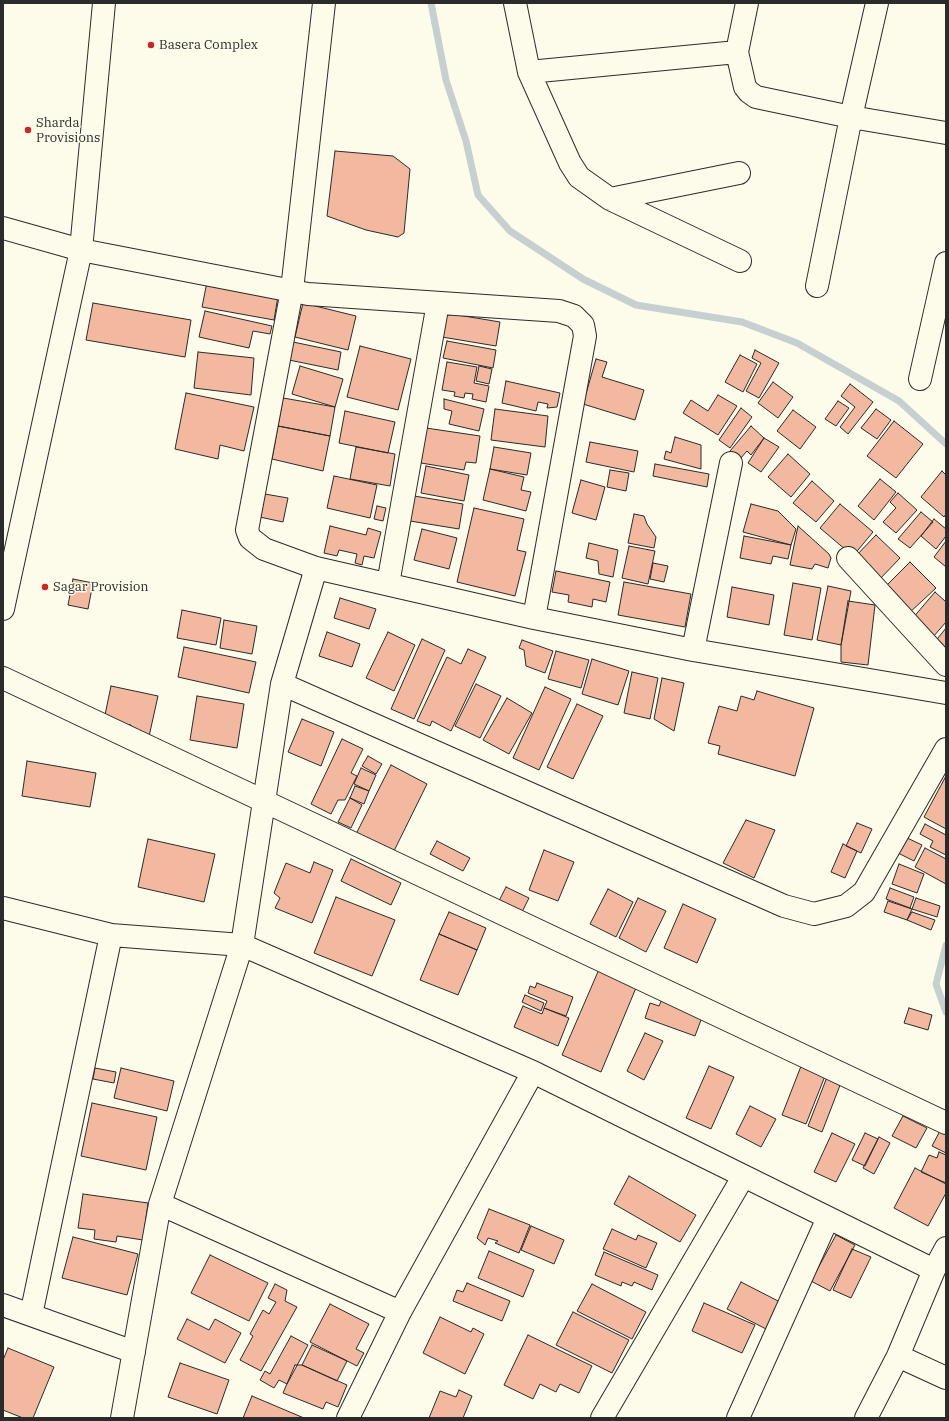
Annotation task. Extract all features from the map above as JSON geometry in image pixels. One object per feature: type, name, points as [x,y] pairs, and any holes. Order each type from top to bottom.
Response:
[{"type":"street","points":[[3,609],[81,250],[104,3]]},
{"type":"street","points":[[324,3],[292,290],[247,530],[250,538],[264,549],[316,568],[534,618],[693,650],[946,692]]},
{"type":"street","points":[[515,3],[529,72],[570,163],[580,177],[610,199],[740,261]]},
{"type":"street","points":[[747,3],[737,52],[745,87],[756,97],[851,117],[946,133]]},
{"type":"street","points":[[817,286],[851,117],[877,3]]},
{"type":"street","points":[[529,72],[737,52]]},
{"type":"street","points":[[610,199],[739,173]]},
{"type":"street","points":[[3,228],[81,250],[308,294],[559,311],[574,316],[583,325],[585,336],[534,618]]},
{"type":"street","points":[[920,379],[946,264]]},
{"type":"street","points":[[388,584],[438,303]]},
{"type":"street","points":[[693,650],[731,463]]},
{"type":"street","points":[[848,558],[946,665]]},
{"type":"street","points":[[122,1418],[160,1204],[242,945],[282,684],[316,568]]},
{"type":"street","points":[[3,678],[265,800],[946,1123]]},
{"type":"street","points":[[282,684],[784,906],[814,914],[846,906],[864,892],[946,749]]},
{"type":"street","points":[[3,908],[111,935],[242,945],[533,1072],[934,1270]]},
{"type":"street","points":[[31,1315],[111,935]]},
{"type":"street","points":[[350,1417],[400,1312],[533,1072]]},
{"type":"street","points":[[602,1418],[743,1177]]},
{"type":"street","points":[[160,1204],[400,1312]]},
{"type":"street","points":[[738,1418],[828,1218]]},
{"type":"street","points":[[866,1418],[898,1356],[934,1270],[946,1248]]},
{"type":"street","points":[[3,1305],[134,1352]]},
{"type":"street","points":[[898,1356],[946,1378]]},
{"type":"building","points":[[335,151],[393,156],[410,169],[404,233],[398,237],[366,230],[327,216]]},
{"type":"building","points":[[207,282],[278,296],[274,320],[202,307]]},
{"type":"building","points":[[93,303],[191,320],[185,357],[86,340]]},
{"type":"building","points":[[303,303],[356,316],[348,350],[295,337]]},
{"type":"building","points":[[205,311],[272,326],[270,334],[253,331],[249,348],[199,337]]},
{"type":"building","points":[[440,312],[500,322],[496,346],[436,336]]},
{"type":"building","points":[[447,341],[496,350],[493,368],[443,358]]},
{"type":"building","points":[[293,342],[341,352],[338,370],[289,360]]},
{"type":"building","points":[[360,346],[411,359],[398,410],[347,397]]},
{"type":"building","points":[[755,350],[779,363],[759,398],[746,391],[761,363],[752,358]]},
{"type":"building","points":[[198,352],[254,358],[251,395],[194,388]]},
{"type":"building","points":[[740,355],[757,364],[743,392],[725,382]]},
{"type":"building","points":[[596,359],[607,362],[602,377],[644,390],[635,420],[583,404]]},
{"type":"building","points":[[447,362],[477,367],[474,383],[489,386],[486,402],[472,399],[473,394],[465,393],[464,398],[454,396],[455,392],[442,390]]},
{"type":"building","points":[[300,366],[343,379],[335,407],[292,394]]},
{"type":"building","points":[[479,366],[492,369],[489,384],[476,381]]},
{"type":"building","points":[[506,381],[560,393],[557,407],[547,408],[548,404],[538,402],[536,411],[502,403]]},
{"type":"building","points":[[773,382],[793,397],[778,418],[758,403]]},
{"type":"building","points":[[850,384],[873,402],[848,434],[840,427],[855,407],[841,396]]},
{"type":"building","points":[[186,393],[254,407],[244,451],[220,445],[218,459],[175,449]]},
{"type":"building","points":[[718,395],[737,406],[718,435],[683,413],[691,400],[708,411]]},
{"type":"building","points":[[283,398],[335,407],[330,436],[278,426]]},
{"type":"building","points":[[444,399],[484,409],[479,431],[449,424],[452,411],[444,409]]},
{"type":"building","points":[[838,401],[849,408],[836,426],[825,419]]},
{"type":"building","points":[[741,408],[752,417],[730,448],[719,440]]},
{"type":"building","points":[[495,409],[548,416],[545,447],[491,440]]},
{"type":"building","points":[[876,409],[891,420],[877,439],[861,428]]},
{"type":"building","points":[[793,410],[816,427],[800,449],[777,431]]},
{"type":"building","points":[[345,411],[395,422],[388,453],[339,443]]},
{"type":"building","points":[[894,421],[923,444],[896,478],[867,456]]},
{"type":"building","points":[[278,426],[330,436],[323,471],[272,459]]},
{"type":"building","points":[[751,426],[764,438],[751,455],[747,451],[740,459],[730,451]]},
{"type":"building","points":[[426,428],[480,436],[476,463],[466,462],[464,470],[421,463]]},
{"type":"building","points":[[675,437],[701,445],[701,469],[664,459],[666,451],[671,453]]},
{"type":"building","points":[[764,438],[779,447],[761,472],[748,463]]},
{"type":"building","points":[[590,442],[638,451],[634,472],[586,462]]},
{"type":"building","points":[[356,447],[395,454],[390,486],[350,479]]},
{"type":"building","points":[[494,447],[531,453],[527,475],[490,469]]},
{"type":"building","points":[[788,454],[810,474],[791,497],[768,477]]},
{"type":"building","points":[[655,464],[709,474],[707,487],[653,476]]},
{"type":"building","points":[[426,466],[469,475],[464,501],[421,493]]},
{"type":"building","points":[[490,469],[524,477],[521,490],[531,492],[526,511],[483,500]]},
{"type":"building","points":[[610,470],[629,473],[626,491],[607,487]]},
{"type":"building","points":[[942,471],[946,475],[946,514],[944,517],[921,497]]},
{"type":"building","points":[[334,476],[377,485],[370,518],[327,508]]},
{"type":"building","points":[[880,479],[896,492],[874,520],[858,506]]},
{"type":"building","points":[[581,480],[605,487],[596,520],[572,513]]},
{"type":"building","points":[[812,481],[834,501],[816,522],[793,503]]},
{"type":"building","points":[[259,493],[288,498],[283,522],[255,516]]},
{"type":"building","points":[[898,493],[917,510],[896,533],[883,522],[896,508],[890,502]]},
{"type":"building","points":[[414,496],[463,504],[459,529],[410,521]]},
{"type":"building","points":[[751,504],[778,511],[796,529],[791,545],[743,532]]},
{"type":"building","points":[[840,504],[873,532],[853,556],[820,528]]},
{"type":"building","points":[[377,506],[386,508],[383,521],[374,519]]},
{"type":"building","points":[[474,508],[524,519],[517,550],[526,552],[515,596],[457,582]]},
{"type":"building","points":[[921,512],[933,522],[910,548],[898,539]]},
{"type":"building","points":[[634,514],[644,516],[647,524],[656,537],[654,548],[628,543]]},
{"type":"building","points":[[934,519],[946,529],[946,536],[936,549],[921,536]]},
{"type":"building","points":[[330,526],[366,535],[368,528],[381,532],[374,558],[364,556],[362,565],[355,563],[357,554],[339,550],[337,556],[324,553]]},
{"type":"building","points":[[798,526],[829,554],[831,558],[828,568],[815,564],[812,569],[790,565]]},
{"type":"building","points":[[422,529],[457,538],[449,569],[414,560]]},
{"type":"building","points":[[876,535],[900,558],[878,581],[854,558]]},
{"type":"building","points":[[744,536],[791,545],[788,559],[773,556],[771,564],[740,558]]},
{"type":"building","points":[[946,541],[946,567],[934,557]]},
{"type":"building","points":[[589,543],[618,550],[613,577],[599,574],[598,561],[586,558]]},
{"type":"building","points":[[629,546],[655,551],[648,584],[622,578]]},
{"type":"building","points":[[910,562],[936,588],[908,614],[883,589]]},
{"type":"building","points":[[653,563],[668,566],[664,582],[650,579]]},
{"type":"building","points":[[556,571],[610,582],[606,602],[593,599],[592,607],[568,602],[569,595],[552,592]]},
{"type":"building","points":[[73,579],[93,583],[88,609],[68,605]]},
{"type":"building","points":[[624,582],[691,594],[685,627],[618,615]]},
{"type":"building","points":[[793,583],[821,588],[812,640],[784,635]]},
{"type":"building","points":[[828,586],[851,591],[841,645],[817,640]]},
{"type":"building","points":[[732,587],[774,595],[769,625],[727,617]]},
{"type":"building","points":[[935,592],[946,602],[946,622],[933,637],[912,619]]},
{"type":"building","points":[[340,598],[376,609],[369,629],[334,618]]},
{"type":"building","points":[[848,601],[875,605],[868,665],[841,662],[841,645]]},
{"type":"building","points":[[182,610],[221,618],[216,645],[177,638]]},
{"type":"building","points":[[224,620],[257,626],[252,654],[220,648]]},
{"type":"building","points":[[946,628],[946,652],[934,643]]},
{"type":"building","points":[[327,632],[360,644],[352,667],[319,656]]},
{"type":"building","points":[[388,632],[415,645],[394,691],[366,678]]},
{"type":"building","points":[[422,639],[445,650],[414,719],[391,709]]},
{"type":"building","points":[[522,640],[553,651],[545,673],[526,666],[524,650],[519,648]]},
{"type":"building","points":[[184,647],[256,662],[249,693],[178,677]]},
{"type":"building","points":[[468,649],[486,657],[451,731],[432,721],[430,726],[417,721],[447,657],[461,664]]},
{"type":"building","points":[[556,651],[589,660],[581,688],[548,679]]},
{"type":"building","points":[[592,659],[629,671],[618,705],[582,694]]},
{"type":"building","points":[[632,672],[658,678],[650,719],[624,713]]},
{"type":"building","points":[[662,678],[684,683],[674,731],[654,719]]},
{"type":"building","points":[[476,684],[501,696],[480,738],[455,726]]},
{"type":"building","points":[[111,686],[158,696],[148,741],[128,736],[131,725],[112,722],[105,715]]},
{"type":"building","points":[[545,687],[571,699],[539,770],[513,758]]},
{"type":"building","points":[[757,691],[814,708],[795,776],[718,754],[720,746],[708,743],[719,706],[737,711],[741,696],[754,700]]},
{"type":"building","points":[[197,696],[244,704],[237,748],[190,740]]},
{"type":"building","points":[[507,698],[532,713],[509,754],[483,740]]},
{"type":"building","points":[[577,704],[603,716],[573,779],[547,767]]},
{"type":"building","points":[[302,719],[334,732],[321,766],[288,752]]},
{"type":"building","points":[[342,739],[363,749],[351,773],[357,776],[345,800],[338,800],[331,814],[311,804]]},
{"type":"building","points":[[368,756],[382,764],[376,774],[362,766]]},
{"type":"building","points":[[27,761],[96,773],[90,807],[22,796]]},
{"type":"building","points":[[391,765],[427,784],[393,853],[356,834]]},
{"type":"building","points":[[361,768],[376,775],[369,791],[354,784]]},
{"type":"building","points":[[946,776],[946,829],[924,817]]},
{"type":"building","points":[[355,786],[369,791],[364,804],[350,798]]},
{"type":"building","points":[[350,798],[362,805],[351,828],[338,822]]},
{"type":"building","points":[[746,820],[775,830],[754,878],[723,863]]},
{"type":"building","points":[[857,823],[872,829],[861,853],[846,846]]},
{"type":"building","points":[[925,824],[946,835],[946,855],[930,847],[933,841],[920,834]]},
{"type":"building","points":[[903,836],[922,845],[914,861],[896,852]]},
{"type":"building","points":[[148,839],[215,854],[204,902],[138,887]]},
{"type":"building","points":[[437,841],[470,858],[463,871],[430,854]]},
{"type":"building","points":[[843,844],[857,851],[845,878],[831,872]]},
{"type":"building","points":[[925,848],[946,859],[946,884],[915,867]]},
{"type":"building","points":[[544,850],[574,862],[558,901],[529,890]]},
{"type":"building","points":[[351,859],[401,883],[391,905],[341,881]]},
{"type":"building","points":[[314,862],[333,870],[312,923],[275,908],[280,898],[274,893],[286,863],[310,873]]},
{"type":"building","points":[[899,864],[924,874],[917,893],[892,884]]},
{"type":"building","points":[[506,887],[529,898],[520,916],[497,905]]},
{"type":"building","points":[[890,888],[914,897],[910,908],[886,899]]},
{"type":"building","points":[[608,889],[633,902],[616,937],[590,924]]},
{"type":"building","points":[[336,897],[395,920],[372,976],[314,953]]},
{"type":"building","points":[[638,898],[666,911],[646,952],[619,938]]},
{"type":"building","points":[[916,898],[940,906],[937,917],[912,909]]},
{"type":"building","points":[[888,901],[912,909],[907,920],[884,912]]},
{"type":"building","points":[[683,904],[716,919],[697,963],[664,948]]},
{"type":"building","points":[[449,912],[486,928],[477,950],[439,934]]},
{"type":"building","points":[[912,912],[935,920],[931,930],[907,920]]},
{"type":"building","points":[[439,934],[477,950],[458,995],[420,980]]},
{"type":"building","points":[[600,967],[638,983],[601,1072],[562,1055]]},
{"type":"building","points":[[537,983],[573,997],[566,1016],[544,1008],[547,1001],[528,993],[530,986],[535,988]]},
{"type":"building","points":[[525,995],[544,1003],[541,1011],[522,1002]]},
{"type":"building","points":[[663,997],[704,1012],[695,1036],[645,1018],[650,1003],[659,1006]]},
{"type":"building","points":[[523,1006],[542,1014],[544,1008],[569,1018],[558,1046],[514,1027]]},
{"type":"building","points":[[909,1008],[932,1015],[928,1030],[904,1023]]},
{"type":"building","points":[[645,1033],[663,1041],[644,1080],[627,1071]]},
{"type":"building","points":[[803,1061],[827,1071],[806,1124],[782,1115]]},
{"type":"building","points":[[709,1066],[734,1077],[711,1129],[686,1118]]},
{"type":"building","points":[[95,1068],[116,1072],[114,1083],[93,1079]]},
{"type":"building","points":[[121,1068],[174,1081],[167,1111],[114,1098]]},
{"type":"building","points":[[829,1072],[842,1080],[822,1132],[808,1126]]},
{"type":"building","points":[[92,1103],[157,1117],[146,1170],[81,1156]]},
{"type":"building","points":[[750,1106],[776,1119],[761,1147],[736,1134]]},
{"type":"building","points":[[903,1116],[927,1128],[916,1148],[892,1136]]},
{"type":"building","points":[[942,1127],[946,1129],[946,1153],[932,1146]]},
{"type":"building","points":[[832,1133],[855,1144],[836,1182],[814,1172]]},
{"type":"building","points":[[865,1133],[878,1139],[865,1166],[852,1160]]},
{"type":"building","points":[[879,1137],[890,1143],[874,1174],[863,1168]]},
{"type":"building","points":[[939,1152],[946,1155],[946,1183],[921,1172],[929,1155],[937,1158]]},
{"type":"building","points":[[915,1168],[946,1184],[946,1193],[928,1226],[894,1208]]},
{"type":"building","points":[[629,1176],[696,1215],[680,1242],[614,1204]]},
{"type":"building","points":[[83,1194],[148,1203],[143,1240],[117,1236],[116,1242],[94,1239],[95,1230],[78,1228]]},
{"type":"building","points":[[489,1209],[530,1225],[519,1253],[495,1243],[498,1241],[488,1238],[485,1245],[477,1238]]},
{"type":"building","points":[[531,1226],[564,1240],[554,1264],[521,1250]]},
{"type":"building","points":[[612,1229],[636,1240],[638,1235],[657,1243],[646,1268],[603,1249]]},
{"type":"building","points":[[836,1235],[855,1245],[830,1291],[811,1281]]},
{"type":"building","points":[[73,1237],[138,1254],[127,1295],[62,1278]]},
{"type":"building","points":[[852,1249],[871,1257],[851,1298],[833,1290]]},
{"type":"building","points":[[489,1251],[534,1270],[523,1297],[478,1278]]},
{"type":"building","points":[[604,1252],[658,1275],[652,1290],[634,1282],[632,1286],[622,1282],[621,1286],[595,1275]]},
{"type":"building","points":[[210,1255],[268,1283],[249,1321],[191,1293]]},
{"type":"building","points":[[741,1282],[782,1303],[768,1330],[727,1309]]},
{"type":"building","points":[[467,1283],[510,1301],[502,1321],[453,1301],[457,1290],[463,1292]]},
{"type":"building","points":[[275,1284],[287,1290],[285,1301],[297,1307],[261,1371],[240,1360],[253,1336],[250,1334],[263,1310],[269,1314],[276,1302],[268,1298]]},
{"type":"building","points":[[592,1284],[646,1312],[632,1339],[577,1311]]},
{"type":"building","points":[[704,1303],[755,1325],[742,1353],[692,1331]]},
{"type":"building","points":[[330,1304],[369,1324],[356,1349],[364,1353],[357,1366],[310,1342]]},
{"type":"building","points":[[573,1312],[629,1340],[612,1373],[556,1345]]},
{"type":"building","points":[[440,1317],[471,1332],[473,1328],[484,1334],[465,1374],[423,1353]]},
{"type":"building","points":[[187,1319],[209,1330],[215,1319],[241,1333],[225,1363],[177,1339]]},
{"type":"building","points":[[528,1335],[592,1366],[579,1393],[560,1384],[556,1392],[540,1384],[533,1399],[504,1385]]},
{"type":"building","points":[[291,1336],[308,1345],[287,1384],[279,1380],[274,1388],[260,1380],[265,1371],[270,1374]]},
{"type":"building","points":[[312,1345],[347,1361],[337,1381],[302,1365]]},
{"type":"building","points":[[8,1348],[54,1367],[33,1418],[23,1418],[3,1410],[3,1360]]},
{"type":"building","points":[[180,1363],[229,1380],[217,1414],[168,1397]]},
{"type":"building","points":[[295,1365],[302,1365],[347,1385],[338,1407],[326,1402],[323,1409],[283,1393]]},
{"type":"building","points":[[459,1390],[472,1396],[463,1418],[429,1418],[440,1391],[456,1397]]},
{"type":"building","points":[[252,1396],[304,1418],[243,1418]]},
{"type":"waterway","points":[[431,3],[446,80],[466,141],[478,195],[510,231],[583,279],[636,305],[742,322],[797,343],[899,401],[946,444]]},
{"type":"waterway","points":[[946,945],[936,984],[946,1012]]},
{"type":"place","name":"Basera Complex","points":[[151,45]]},
{"type":"place","name":"Sharda Provisions","points":[[28,130]]},
{"type":"place","name":"Sagar Provision","points":[[45,587]]}]
